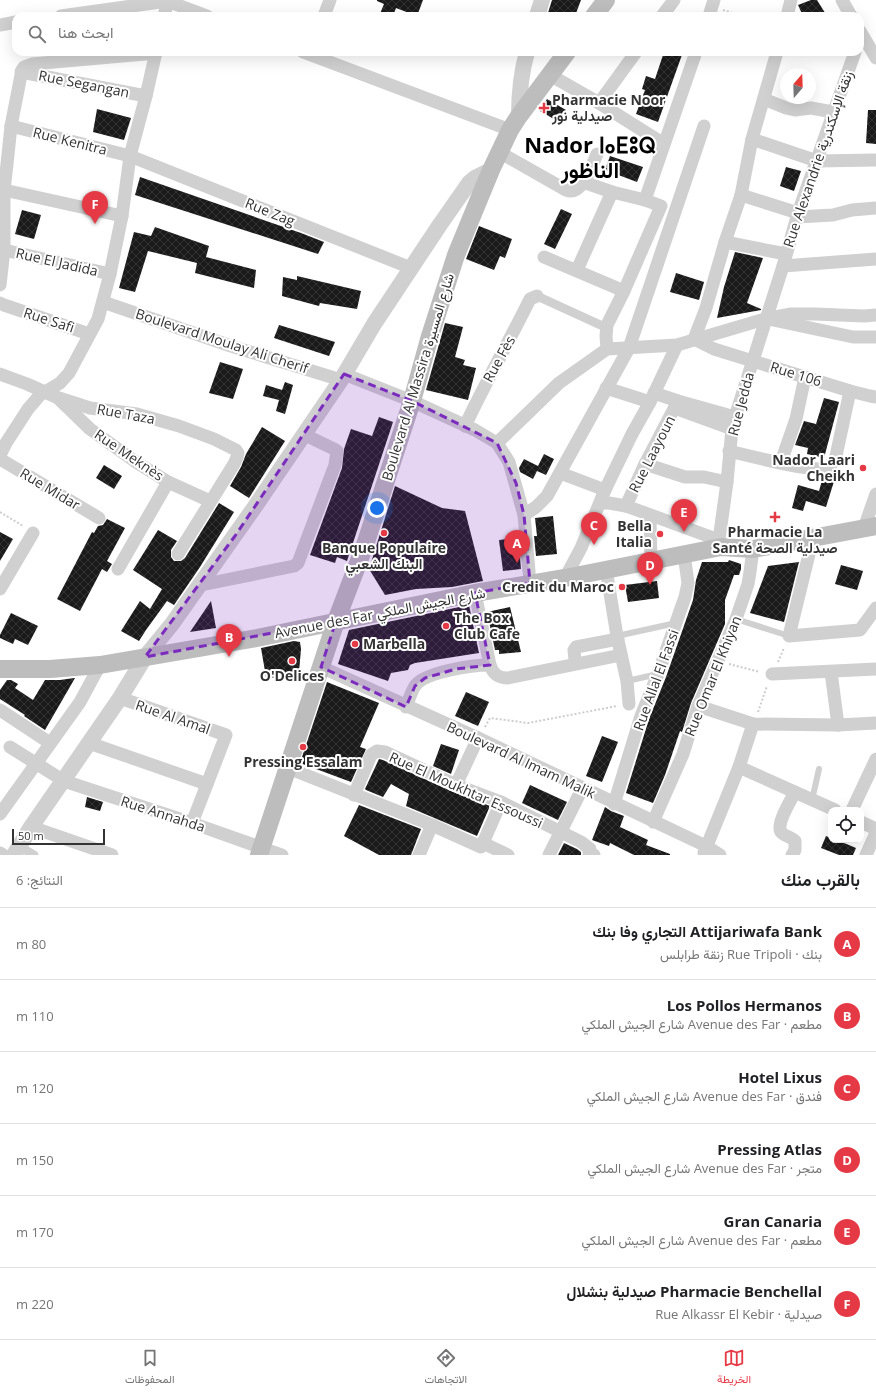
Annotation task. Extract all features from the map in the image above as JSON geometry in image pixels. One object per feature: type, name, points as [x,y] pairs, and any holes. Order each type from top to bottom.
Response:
[{"type":"main road","points":[[597,12],[606,0]]},
{"type":"main road","points":[[515,123],[564,56]]},
{"type":"main road","name":"Boulevard Al Massira شارع المسيرة","points":[[260,851],[336,621],[365,545],[412,401],[430,336],[456,255],[491,170],[515,123]]},
{"type":"main road","name":"Avenue des Far شارع الجيش الملكي","points":[[0,669],[50,669],[100,665],[257,638],[475,593],[565,578],[684,554],[720,543],[753,549],[870,527]]},
{"type":"street","points":[[326,12],[330,0]]},
{"type":"street","points":[[538,12],[541,0]]},
{"type":"street","points":[[665,12],[674,0]]},
{"type":"street","points":[[788,12],[791,0]]},
{"type":"street","points":[[842,0],[849,12]]},
{"type":"street","points":[[89,12],[167,1],[196,12]]},
{"type":"street","points":[[165,12],[167,1]]},
{"type":"street","points":[[0,25],[12,23]]},
{"type":"street","points":[[864,41],[869,53]]},
{"type":"street","points":[[0,285],[3,243],[4,190],[11,126],[23,70],[32,64],[122,56]]},
{"type":"street","points":[[0,455],[3,442],[28,409],[40,395],[51,394],[69,373],[98,319],[110,274],[122,216],[130,156],[155,56]]},
{"type":"street","points":[[317,56],[515,123]]},
{"type":"street","name":"Boulevard Al Massira شارع المسيرة","points":[[515,123],[522,73],[526,56]]},
{"type":"street","points":[[599,103],[633,56]]},
{"type":"street","points":[[645,200],[695,56]]},
{"type":"street","points":[[694,339],[706,308],[725,242],[741,194],[752,139],[776,56]]},
{"type":"street","name":"Rue Alexandrie زنقة الإسكندرية","points":[[785,260],[798,215],[854,56]]},
{"type":"street","name":"Rue Segangan","points":[[23,70],[146,96]]},
{"type":"street","points":[[550,75],[599,103],[664,144]]},
{"type":"street","points":[[764,99],[795,110],[810,108],[833,112]]},
{"type":"street","name":"Rue Kenitra","points":[[11,126],[130,156]]},
{"type":"street","points":[[524,515],[541,503],[547,496],[629,348],[676,213],[704,126]]},
{"type":"street","points":[[752,139],[817,161],[876,160]]},
{"type":"street","points":[[500,152],[572,192],[575,191],[583,182],[597,154]]},
{"type":"street","name":"Rue Zag","points":[[130,156],[411,268]]},
{"type":"street","points":[[34,855],[16,850],[120,698],[145,657],[201,585],[254,508],[342,377],[374,324],[439,226],[469,184],[475,178],[491,170]]},
{"type":"street","points":[[583,182],[612,192],[645,200],[676,213]]},
{"type":"street","points":[[4,190],[122,216]]},
{"type":"street","points":[[577,270],[612,192]]},
{"type":"street","points":[[741,194],[798,215],[833,215],[852,210],[876,208]]},
{"type":"street","points":[[607,349],[607,328],[661,206]]},
{"type":"street","points":[[725,242],[785,260],[876,259]]},
{"type":"street","name":"Rue El Jadida","points":[[3,243],[110,274]]},
{"type":"street","points":[[544,258],[577,270],[624,291]]},
{"type":"street","name":"Rue Jedda","points":[[720,543],[728,482],[729,451],[734,423],[765,319],[785,260]]},
{"type":"street","points":[[536,296],[607,328]]},
{"type":"street","name":"Rue Fès","points":[[465,426],[483,388],[508,344],[530,299],[536,296]]},
{"type":"street","name":"Boulevard Moulay Ali Cherif","points":[[103,302],[231,346],[342,377],[412,401],[497,443]]},
{"type":"street","name":"Rue Safi","points":[[4,305],[89,334]]},
{"type":"street","points":[[530,583],[524,515],[509,462],[497,443],[559,383],[607,349],[676,345],[765,319],[791,314],[876,315]]},
{"type":"street","points":[[765,319],[853,337],[876,336]]},
{"type":"street","name":"Rue 106","points":[[694,339],[714,349],[850,391],[876,397]]},
{"type":"street","points":[[565,578],[581,548],[604,490],[652,398],[676,345]]},
{"type":"street","name":"Rue Taza","points":[[0,374],[90,408],[144,415],[186,428],[214,439],[236,450],[238,453],[234,464],[210,501]]},
{"type":"street","points":[[781,462],[796,419],[804,377]]},
{"type":"street","points":[[606,388],[652,398],[734,423]]},
{"type":"street","points":[[729,451],[813,470],[824,469],[830,466],[836,456],[850,391]]},
{"type":"street","name":"Rue Meknès","points":[[51,394],[90,428],[136,462],[168,482],[210,501]]},
{"type":"street","name":"Rue Laayoun","points":[[626,506],[645,464],[677,405]]},
{"type":"street","points":[[201,585],[294,566],[298,563],[337,455],[337,451],[334,449],[303,434]]},
{"type":"street","name":"Rue Midar","points":[[0,460],[99,518]]},
{"type":"street","points":[[645,464],[685,477],[704,477],[728,482]]},
{"type":"street","points":[[560,473],[604,490]]},
{"type":"street","points":[[118,569],[168,482]]},
{"type":"street","points":[[870,527],[876,494]]},
{"type":"street","points":[[178,554],[210,501]]},
{"type":"street","points":[[600,502],[626,506],[720,543]]},
{"type":"street","points":[[650,516],[651,561]]},
{"type":"street","points":[[1,586],[34,533]]},
{"type":"street","points":[[813,538],[789,636],[860,630],[876,608]]},
{"type":"street","name":"Rue Omar El Khiyan","points":[[653,822],[683,754],[698,706],[736,619],[748,584],[753,549]]},
{"type":"street","name":"Rue Allal El Fassi","points":[[614,804],[641,716],[677,623],[688,583],[684,554]]},
{"type":"street","points":[[606,569],[627,681],[629,704]]},
{"type":"street","points":[[475,593],[490,664],[496,675],[500,677],[508,678],[578,662],[621,655]]},
{"type":"street","points":[[578,662],[575,660],[574,650],[576,648],[618,638]]},
{"type":"street","points":[[406,707],[415,686],[425,678],[474,665],[490,664]]},
{"type":"street","points":[[0,814],[80,702],[100,665]]},
{"type":"street","name":"Boulevard Al Imam Malik","points":[[321,667],[406,707],[478,738],[653,822],[705,851],[720,855]]},
{"type":"street","points":[[772,674],[876,669]]},
{"type":"street","points":[[831,672],[838,725]]},
{"type":"street","name":"Rue Al Amal","points":[[120,698],[226,735],[207,784]]},
{"type":"street","points":[[698,706],[753,724],[838,725],[876,723]]},
{"type":"street","points":[[0,710],[50,743]]},
{"type":"street","points":[[705,851],[739,767],[753,724]]},
{"type":"street","points":[[456,785],[478,738]]},
{"type":"street","points":[[89,743],[207,784],[192,823]]},
{"type":"street","name":"Rue Annahda","points":[[10,747],[64,781],[192,823],[260,851],[282,855]]},
{"type":"street","name":"Rue El Moukhtar Essoussi","points":[[354,795],[371,755],[377,751],[385,752],[456,785],[501,802],[580,842],[590,849],[590,854]]},
{"type":"street","points":[[853,807],[876,759]]},
{"type":"street","points":[[739,767],[828,807]]},
{"type":"street","points":[[288,768],[432,825],[481,848],[508,855]]},
{"type":"street","points":[[549,855],[582,789]]},
{"type":"street","points":[[792,855],[795,850],[795,842],[781,832],[779,828],[780,822],[795,792]]},
{"type":"street","points":[[481,848],[501,802]]},
{"type":"street","points":[[864,823],[876,829]]},
{"type":"street","points":[[419,855],[432,825]]},
{"type":"street","points":[[31,827],[112,855]]},
{"type":"street","points":[[866,855],[876,833]]},
{"type":"lane","points":[[736,619],[789,636]]},
{"type":"lane","points":[[618,638],[677,623]]},
{"type":"lane","points":[[627,681],[658,674]]},
{"type":"lane","points":[[812,800],[820,769]]},
{"type":"path","points":[[712,8],[727,12]]},
{"type":"path","points":[[0,512],[34,533]]},
{"type":"path","points":[[718,661],[772,674]]},
{"type":"path","points":[[478,738],[490,718],[528,723],[629,704]]},
{"type":"highlighted area","points":[[344,374],[412,401],[497,443],[516,483],[524,515],[530,583],[475,593],[490,665],[456,669],[425,678],[415,686],[406,707],[321,667],[336,621],[145,657],[235,536]]},
{"type":"building","points":[[423,0],[418,12],[406,12],[396,8],[394,12],[381,12],[384,4],[377,1]]},
{"type":"building","points":[[552,0],[581,0],[576,12],[548,12]]},
{"type":"building","points":[[811,0],[817,0],[824,12],[801,12],[798,5]]},
{"type":"building","points":[[663,56],[682,56],[658,122],[636,114],[645,90],[642,89],[646,76],[655,79]]},
{"type":"building","points":[[547,99],[566,110],[559,122],[540,111]]},
{"type":"building","points":[[97,109],[131,118],[124,140],[93,132]]},
{"type":"building","points":[[868,110],[876,110],[876,144],[866,143]]},
{"type":"building","points":[[610,156],[643,167],[637,182],[605,170]]},
{"type":"building","points":[[786,167],[801,171],[794,191],[780,186]]},
{"type":"building","points":[[140,177],[324,242],[318,254],[135,195]]},
{"type":"building","points":[[561,209],[572,214],[555,249],[544,244]]},
{"type":"building","points":[[22,210],[41,215],[34,239],[15,234]]},
{"type":"building","points":[[479,226],[512,239],[505,258],[500,256],[494,270],[466,259]]},
{"type":"building","points":[[155,227],[209,246],[206,257],[256,270],[254,288],[195,273],[197,263],[148,251],[135,292],[119,288],[134,232],[151,236]]},
{"type":"building","points":[[735,252],[763,258],[747,303],[761,310],[717,318],[724,287]]},
{"type":"building","points":[[676,273],[704,282],[699,300],[670,292]]},
{"type":"building","points":[[297,276],[361,291],[357,309],[320,303],[319,306],[282,296],[283,277],[297,280]]},
{"type":"building","points":[[445,323],[463,327],[455,357],[465,360],[463,365],[476,368],[468,400],[426,390]]},
{"type":"building","points":[[279,325],[335,342],[329,356],[274,338]]},
{"type":"building","points":[[220,362],[243,369],[233,399],[209,393]]},
{"type":"building","points":[[285,382],[293,385],[285,414],[276,411],[279,400],[263,396],[266,385],[282,390]]},
{"type":"building","points":[[824,398],[839,402],[824,458],[807,454],[808,448],[795,445],[804,421],[816,424]]},
{"type":"building","points":[[379,417],[393,422],[347,561],[337,557],[335,563],[310,555],[342,468],[344,449],[351,429],[372,436]]},
{"type":"building","points":[[262,427],[285,441],[249,498],[230,486]]},
{"type":"building","points":[[544,454],[554,459],[546,475],[537,471],[533,479],[520,472],[519,468],[524,459],[538,466]]},
{"type":"building","points":[[104,465],[122,476],[114,489],[96,478]]},
{"type":"building","points":[[833,474],[836,475],[826,507],[806,501],[803,511],[792,508],[798,485],[819,491],[823,477]]},
{"type":"building","points":[[395,486],[442,508],[465,511],[483,581],[452,587],[416,589],[385,595],[369,569]]},
{"type":"building","points":[[219,503],[234,512],[200,567],[174,605],[167,601],[139,641],[121,631],[140,601],[150,609],[162,589],[133,570],[158,530],[177,541],[171,550],[171,557],[174,561],[181,561],[185,558]]},
{"type":"building","points":[[553,516],[557,554],[536,556],[534,536],[537,536],[535,518]]},
{"type":"building","points":[[107,519],[125,528],[107,561],[112,564],[107,572],[102,569],[80,611],[57,599],[92,532],[94,533],[98,526],[103,525]]},
{"type":"building","points":[[0,532],[13,539],[0,561]]},
{"type":"building","points":[[518,538],[521,569],[503,571],[499,540]]},
{"type":"building","points":[[729,560],[741,564],[741,569],[739,575],[734,575],[725,600],[725,624],[691,703],[682,732],[680,731],[665,775],[653,803],[626,793],[649,719],[666,677],[693,600],[696,580],[702,562],[728,562]]},
{"type":"building","points":[[799,562],[784,622],[750,613],[768,566]]},
{"type":"building","points":[[841,565],[863,571],[857,590],[835,584]]},
{"type":"building","points":[[657,581],[659,598],[628,602],[625,585]]},
{"type":"building","points":[[211,601],[216,628],[190,632]]},
{"type":"building","points":[[469,605],[479,653],[415,663],[410,665],[408,670],[391,673],[388,681],[338,664],[349,630]]},
{"type":"building","points":[[510,607],[521,652],[499,654],[499,650],[495,650],[487,612]]},
{"type":"building","points":[[11,613],[38,626],[28,645],[15,639],[13,644],[0,638],[0,635]]},
{"type":"building","points":[[294,641],[300,642],[301,649],[299,672],[284,675],[283,678],[266,677],[261,648]]},
{"type":"building","points":[[75,678],[45,730],[0,699],[0,690],[7,680],[11,680],[18,684],[15,688],[33,700],[45,680]]},
{"type":"building","points":[[327,682],[379,703],[360,747],[366,749],[351,782],[300,763]]},
{"type":"building","points":[[466,692],[489,702],[478,726],[455,716]]},
{"type":"building","points":[[602,736],[618,742],[602,782],[586,776]]},
{"type":"building","points":[[441,744],[459,750],[451,774],[433,766]]},
{"type":"building","points":[[379,759],[453,792],[490,806],[477,836],[406,806],[409,794],[391,784],[383,797],[366,790],[365,789]]},
{"type":"building","points":[[530,785],[567,802],[558,820],[522,803]]},
{"type":"building","points":[[87,797],[103,802],[100,811],[85,807]]},
{"type":"building","points":[[359,805],[421,829],[411,855],[379,855],[344,836]]},
{"type":"building","points":[[605,807],[624,816],[620,827],[648,840],[646,845],[670,855],[634,855],[610,843],[609,846],[592,840]]},
{"type":"building","points":[[826,836],[828,837],[828,843],[844,843],[856,848],[853,855],[839,855],[821,848]]},
{"type":"building","points":[[564,843],[577,849],[581,852],[581,855],[558,855]]},
{"type":"place","name":"Pharmacie Noor صيدلية نور","points":[[544,108]]},
{"type":"place","name":"Pharmacie Benchellal صيدلية بنشلال","points":[[95,224]]},
{"type":"place","name":"Nador Laari Cheikh","points":[[863,468]]},
{"type":"place","name":"Pharmacie La Santé صيدلية الصحة","points":[[775,517]]},
{"type":"place","name":"Gran Canaria","points":[[684,532]]},
{"type":"place","name":"Banque Populaire البنك الشعبي","points":[[384,533]]},
{"type":"place","name":"Bella Italia","points":[[660,534]]},
{"type":"place","name":"Hotel Lixus","points":[[594,545]]},
{"type":"place","name":"Attijariwafa Bank التجاري وفا بنك","points":[[517,563]]},
{"type":"place","name":"Pressing Atlas","points":[[650,585]]},
{"type":"place","name":"Credit du Maroc","points":[[622,587]]},
{"type":"place","name":"The Box Club Cafe","points":[[446,626]]},
{"type":"place","name":"Marbella","points":[[355,644]]},
{"type":"place","name":"Los Pollos Hermanos","points":[[229,657]]},
{"type":"place","name":"O'Delices","points":[[292,661]]},
{"type":"place","name":"Pressing Essalam","points":[[303,747]]},
{"type":"district","name":"Nador ⵏⴰⴹⵓⵕ الناظور","points":[[590,158]]}]
